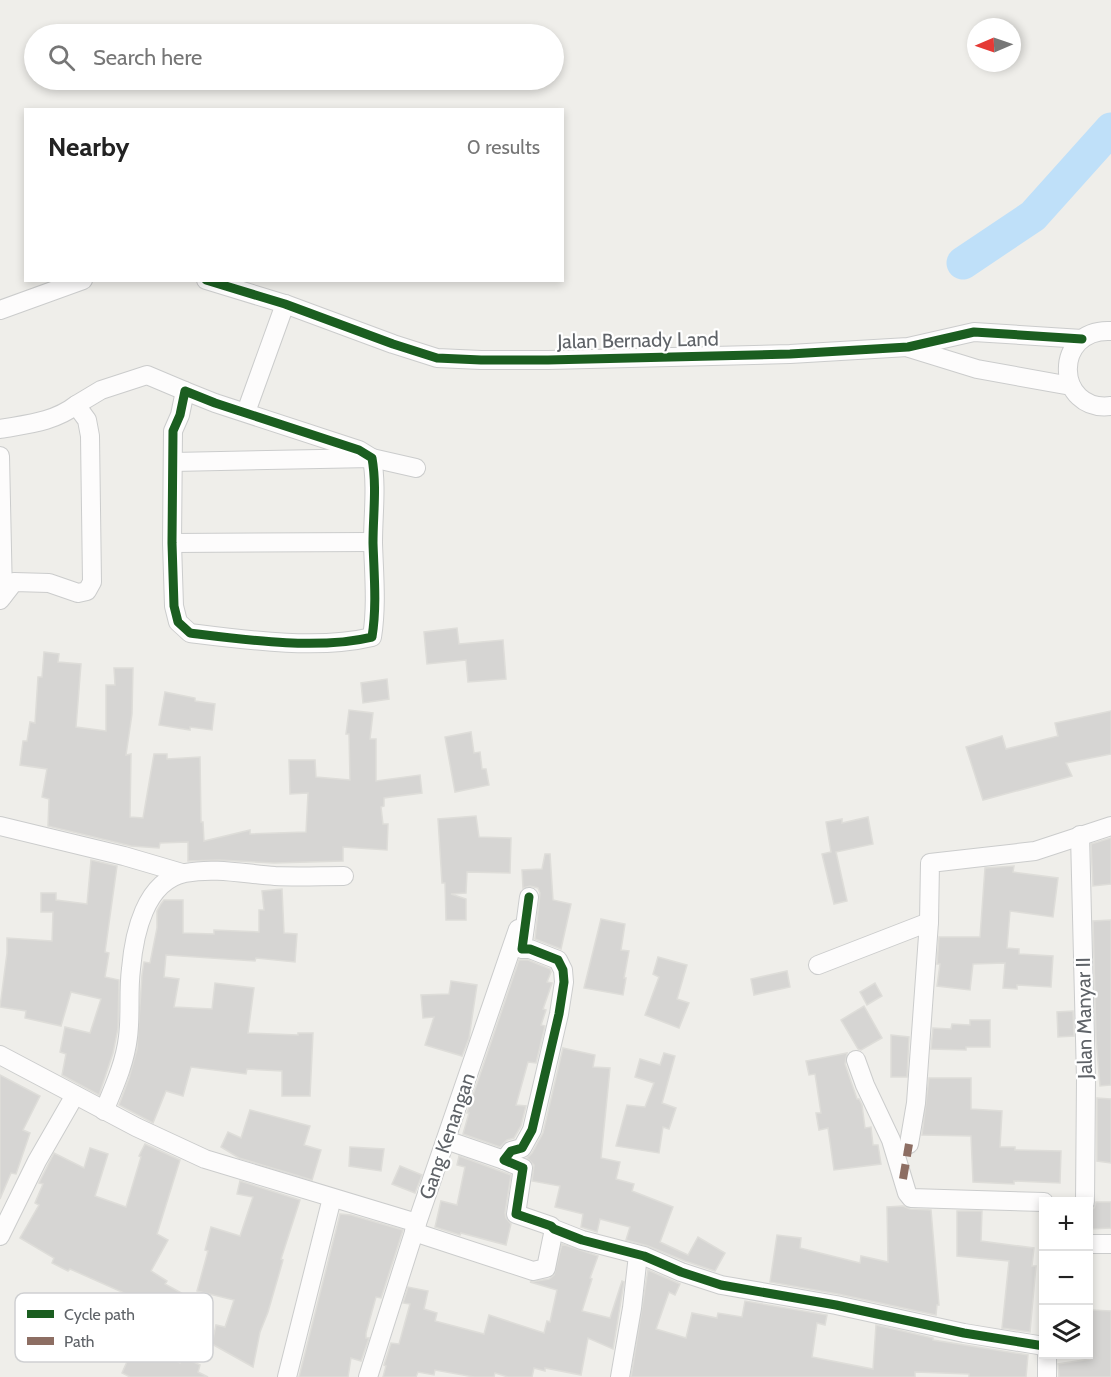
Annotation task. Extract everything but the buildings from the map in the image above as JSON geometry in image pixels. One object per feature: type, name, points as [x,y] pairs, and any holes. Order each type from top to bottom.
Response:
[{"type":"street","points":[[0,310],[77,282]]},
{"type":"street","name":"Jalan Bernady Land","points":[[213,282],[285,304],[438,358],[548,360],[790,354],[908,347],[974,332],[1082,339],[1101,331],[1111,331]]},
{"type":"street","points":[[246,412],[285,304]]},
{"type":"street","points":[[1082,339],[1074,347],[1069,357],[1068,377],[1071,386],[1076,394],[1092,405],[1111,406]]},
{"type":"street","name":"Jalan Bernady Land","points":[[908,347],[978,369],[1071,386]]},
{"type":"street","points":[[0,429],[49,420],[64,414],[101,390],[147,375],[185,390],[215,403],[359,450],[372,459],[376,480],[373,542],[375,598],[372,637],[352,642],[268,642],[190,633],[178,622],[174,606],[172,543],[173,431],[180,415],[185,390]]},
{"type":"street","points":[[2,598],[14,582],[49,583],[78,593],[87,591],[92,582],[90,436],[87,420],[76,405]]},
{"type":"street","points":[[0,456],[2,598]]},
{"type":"street","points":[[173,462],[372,459],[416,468]]},
{"type":"street","points":[[172,543],[373,542]]},
{"type":"street","points":[[0,826],[183,873]]},
{"type":"street","points":[[909,1144],[916,1103],[929,922],[930,863],[1035,851],[1111,826]]},
{"type":"street","name":"Jalan Manyar II","points":[[1080,835],[1086,1079],[1085,1197]]},
{"type":"street","points":[[104,1111],[120,1071],[128,1040],[131,1009],[130,970],[136,938],[149,898],[165,880],[183,873],[203,870],[274,876],[344,876]]},
{"type":"street","name":"Gang Kenangan","points":[[368,1377],[416,1228],[529,897],[522,949],[530,949],[558,960],[563,970],[564,981],[559,1014],[532,1130],[522,1149],[512,1151],[504,1160]]},
{"type":"street","points":[[818,965],[929,922]]},
{"type":"street","points":[[0,1055],[104,1111],[205,1159],[332,1198],[533,1270],[546,1268],[554,1230]]},
{"type":"street","points":[[856,1060],[891,1140],[907,1193],[911,1198],[1039,1202]]},
{"type":"street","points":[[0,1236],[37,1161],[75,1095]]},
{"type":"street","points":[[446,1140],[523,1168],[516,1214],[582,1240],[638,1255],[722,1285],[881,1314],[964,1333],[1039,1345]]},
{"type":"street","points":[[287,1377],[332,1198]]},
{"type":"street","points":[[1093,1244],[1111,1244]]},
{"type":"street","points":[[620,1377],[638,1255]]},
{"type":"street","points":[[1047,1359],[1047,1377]]},
{"type":"waterway","points":[[963,263],[1033,216],[1111,129]]},
{"type":"marked path","points":[[903,1179],[909,1144]]},
{"type":"cycle path","points":[[213,282],[285,304],[437,358],[548,360],[790,354],[908,347],[974,332],[1082,339]]},
{"type":"cycle path","points":[[185,391],[359,450],[372,458],[375,490],[373,543],[375,602],[372,637],[329,643],[258,641],[190,633],[178,622],[174,606],[172,543],[173,431],[180,415],[185,391]]},
{"type":"cycle path","points":[[529,897],[522,949],[530,949],[558,960],[563,970],[564,982],[559,1014],[532,1130],[522,1148],[511,1151],[504,1160],[523,1168],[516,1214],[582,1240],[644,1256],[681,1272],[721,1285],[836,1305],[964,1333],[1039,1345]]}]
